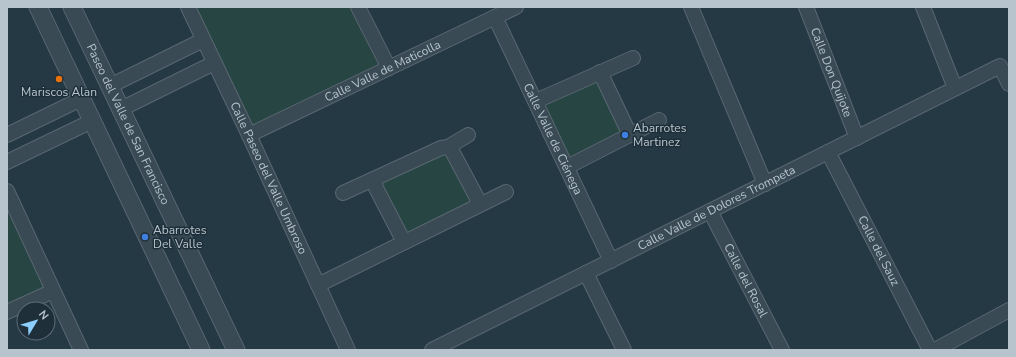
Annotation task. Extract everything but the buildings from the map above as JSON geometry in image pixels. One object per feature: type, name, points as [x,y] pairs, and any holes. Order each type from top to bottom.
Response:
[{"type":"street","points":[[38,7],[201,350]]},
{"type":"street","name":"Paseo del Valle de San Francisco","points":[[72,7],[236,350]]},
{"type":"street","name":"Calle Paseo del Valle Umbroso","points":[[188,7],[348,350]]},
{"type":"street","points":[[358,7],[389,68]]},
{"type":"street","name":"Calle Valle de Maticolla","points":[[249,135],[516,7]]},
{"type":"street","points":[[691,7],[765,184]]},
{"type":"street","name":"Calle Don Quijote","points":[[806,7],[856,138]]},
{"type":"street","points":[[923,7],[956,88]]},
{"type":"street","name":"Calle Valle de Ciénega","points":[[495,17],[611,261]]},
{"type":"street","points":[[110,86],[203,40]]},
{"type":"street","points":[[536,102],[633,58]]},
{"type":"street","points":[[121,109],[214,63]]},
{"type":"street","name":"Calle Valle de Dolores Trompeta","points":[[432,350],[1000,66],[1009,84]]},
{"type":"street","points":[[600,72],[630,135]]},
{"type":"street","points":[[7,135],[81,99]]},
{"type":"street","points":[[567,168],[659,120]]},
{"type":"street","points":[[7,162],[92,121]]},
{"type":"street","points":[[343,193],[442,148],[448,147],[468,136]]},
{"type":"street","points":[[448,147],[452,151],[477,198],[477,206]]},
{"type":"street","name":"Calle del Sauz","points":[[828,152],[930,350]]},
{"type":"street","points":[[374,180],[376,188],[404,242]]},
{"type":"street","points":[[7,191],[81,350]]},
{"type":"street","points":[[318,285],[506,192]]},
{"type":"street","name":"Calle del Rosal","points":[[710,211],[782,350]]},
{"type":"street","points":[[586,273],[624,350]]},
{"type":"street","points":[[7,312],[53,291]]},
{"type":"street","points":[[935,350],[1009,310]]},
{"type":"green space","points":[[188,7],[359,7],[389,68],[249,135]]},
{"type":"green space","points":[[600,75],[629,135],[567,166],[538,105]]},
{"type":"green space","points":[[448,147],[477,206],[404,242],[374,180]]},
{"type":"green space","points":[[7,191],[53,291],[31,301],[16,301],[16,308],[7,312]]},
{"type":"place","name":"Mariscos Alan","points":[[59,79]]},
{"type":"place","name":"Abarrotes Martinez","points":[[625,135]]},
{"type":"place","name":"Abarrotes Del Valle","points":[[145,237]]}]
